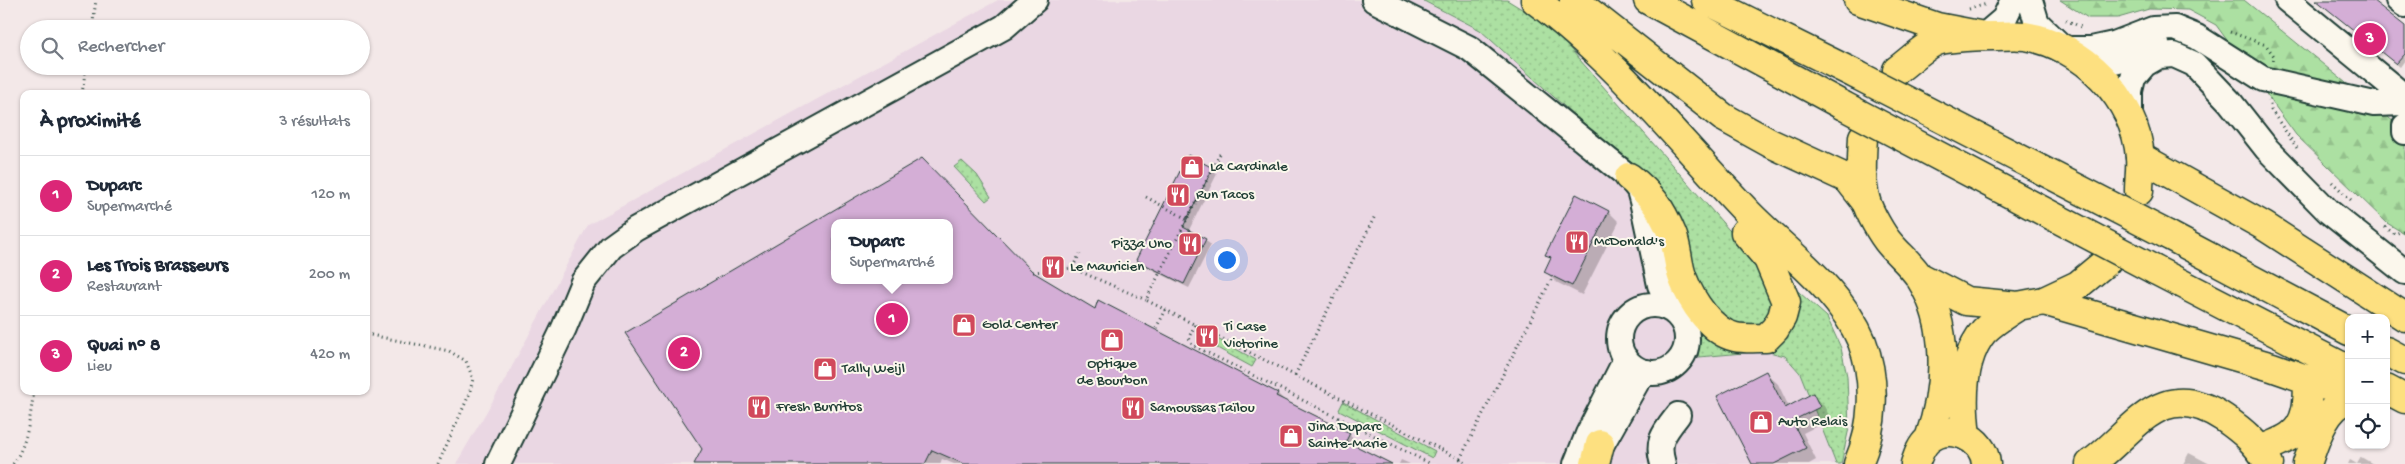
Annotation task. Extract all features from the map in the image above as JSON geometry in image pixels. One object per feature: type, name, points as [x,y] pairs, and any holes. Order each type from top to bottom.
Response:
[{"type":"main road","points":[[1534,0],[1604,59],[1776,242],[1841,305],[1862,343],[1868,365],[1872,395],[1870,424],[1858,464]]},
{"type":"main road","points":[[1574,0],[1723,117],[1770,143],[1848,179],[1866,202],[1888,242],[1920,277],[1931,301],[1939,330],[1943,362],[1937,416],[1929,439],[1919,450],[1915,464]]},
{"type":"main road","points":[[1648,0],[2154,270],[2345,368]]},
{"type":"main road","points":[[1706,0],[1857,75],[2168,235],[2345,329]]},
{"type":"main road","points":[[1858,0],[1937,27],[1984,36]]},
{"type":"main road","points":[[1897,70],[1937,40],[1984,36],[2025,36],[2064,49],[2087,63],[2104,79],[2119,98],[2130,119],[2140,157],[2139,191]]},
{"type":"main road","points":[[1863,137],[1862,170],[1866,202]]},
{"type":"main road","points":[[2140,157],[2264,226],[2405,317]]},
{"type":"main road","points":[[1628,177],[1648,192],[1656,202],[1673,236],[1683,278],[1698,306],[1716,327],[1734,337],[1766,338],[1775,329],[1782,317],[1786,302],[1768,259],[1728,211],[1698,160]]},
{"type":"main road","points":[[1966,435],[1963,413],[1970,355],[1983,333],[1997,319],[2078,285],[2107,261]]},
{"type":"main road","points":[[1920,277],[1966,301],[2031,304],[2308,379],[2345,393]]},
{"type":"main road","points":[[2390,353],[2405,361]]},
{"type":"main road","points":[[2090,464],[2100,457],[2133,424],[2158,408],[2179,404],[2200,407],[2220,415],[2249,436],[2265,457],[2300,427],[2306,411],[2308,379]]},
{"type":"main road","points":[[2390,391],[2405,398]]},
{"type":"main road","points":[[2307,464],[2326,420],[2340,402],[2345,400]]},
{"type":"main road","points":[[2390,412],[2405,419]]},
{"type":"main road","points":[[1929,439],[1940,434],[1953,432],[1966,435],[1982,450],[1987,463]]},
{"type":"street","points":[[498,464],[564,328],[584,282],[611,247],[636,229],[1004,27],[1035,0]]},
{"type":"street","points":[[1374,0],[1469,48],[1628,177],[1639,190],[1660,285],[1671,310]]},
{"type":"street","points":[[1984,36],[2004,19],[2013,0]]},
{"type":"street","points":[[2030,0],[2037,23],[2064,49],[2091,49],[2114,44],[2152,29],[2175,28],[2197,37],[2262,79],[2374,104],[2405,102]]},
{"type":"street","points":[[2287,0],[2405,97]]},
{"type":"street","points":[[2398,0],[2405,5]]},
{"type":"street","points":[[2087,63],[2102,64],[2124,60],[2147,45],[2169,44],[2190,48],[2205,57],[2230,102]]},
{"type":"street","points":[[2130,119],[2130,91],[2133,78],[2145,64],[2159,56],[2174,55],[2194,64],[2230,102],[2267,149],[2328,211],[2405,272]]},
{"type":"street","points":[[2405,126],[2405,132]]},
{"type":"street","points":[[1659,305],[1671,310],[1683,321],[1688,337],[1685,353],[1675,366],[1660,372],[1647,372],[1635,368],[1620,349],[1619,338],[1624,322],[1635,310],[1646,306],[1659,305]]},
{"type":"street","points":[[1576,464],[1588,434],[1626,359]]},
{"type":"street","points":[[1596,458],[1638,380],[1647,372]]},
{"type":"street","points":[[1663,464],[1660,453],[1660,440],[1678,415]]},
{"type":"path","points":[[93,20],[96,0]]},
{"type":"path","points":[[83,90],[85,75]]},
{"type":"path","points":[[2269,96],[2271,110],[2302,154]]},
{"type":"path","points":[[1146,300],[1220,154]]},
{"type":"path","points":[[2329,180],[2356,204]]},
{"type":"path","points":[[1146,197],[1187,219]]},
{"type":"path","points":[[1295,375],[1375,216]]},
{"type":"path","points":[[2382,225],[2395,234],[2405,230]]},
{"type":"path","points":[[1072,268],[1080,254]]},
{"type":"path","points":[[1033,272],[1072,268],[1146,300],[1460,459],[1466,464]]},
{"type":"path","points":[[1460,459],[1553,276]]},
{"type":"path","points":[[1156,328],[1166,310]]},
{"type":"path","points":[[1195,325],[1189,337],[1192,345],[1431,464]]},
{"type":"path","points":[[370,335],[449,351],[466,361],[473,379],[469,395],[438,464]]},
{"type":"path","points":[[13,464],[20,454],[26,435],[33,395]]},
{"type":"shaded area","points":[[998,0],[1422,0],[1480,30],[1660,193],[1675,301],[1691,322],[1699,357],[1765,351],[1785,356],[1800,373],[1836,464],[456,464],[502,385],[588,225]]},
{"type":"green space","points":[[1422,0],[1507,0],[1551,27],[1729,230],[1827,317],[1841,348],[1847,376],[1849,428],[1841,464],[1836,464],[1800,373],[1785,356],[1765,351],[1699,357],[1691,322],[1675,301],[1660,193],[1480,30]]},
{"type":"green space","points":[[2060,0],[2244,0],[2405,131],[2405,234],[2387,223],[2296,135],[2216,25],[2188,10],[2149,9],[2118,18],[2088,18]]},
{"type":"green space","points":[[962,161],[977,175],[991,197],[986,201],[954,167]]},
{"type":"green space","points":[[1212,336],[1256,360],[1252,367],[1208,343]]},
{"type":"green space","points":[[1343,402],[1435,451],[1432,458],[1339,410]]},
{"type":"building","points":[[2316,0],[2372,0],[2405,26],[2405,54],[2396,64]]},
{"type":"building","points":[[1188,155],[1213,168],[1183,227],[1206,239],[1184,284],[1136,260]]},
{"type":"building","points":[[922,158],[1033,272],[1095,309],[1098,300],[1278,393],[1276,396],[1350,433],[1346,441],[1392,464],[964,464],[932,450],[925,464],[694,464],[702,449],[625,333]]},
{"type":"building","name":"McDonald's","points":[[1576,194],[1609,211],[1572,286],[1544,272],[1551,257],[1545,255]]},
{"type":"building","name":"Auto Relais","points":[[1766,371],[1785,408],[1813,393],[1820,407],[1792,421],[1806,448],[1774,464],[1752,464],[1717,396]]},
{"type":"tunnel","points":[[1863,137],[1877,102],[1897,70]]},
{"type":"tunnel","points":[[2107,261],[2128,228],[2138,195]]},
{"type":"place","name":"Quai n° 8","points":[[2370,39]]},
{"type":"place","name":"La Cardinale","points":[[1192,167]]},
{"type":"place","name":"Run Tacos","points":[[1178,195]]},
{"type":"place","name":"McDonald's","points":[[1577,242]]},
{"type":"place","name":"Pizza Uno","points":[[1190,244]]},
{"type":"place","name":"Le Mauricien","points":[[1053,267]]},
{"type":"place","name":"Duparc","points":[[892,319]]},
{"type":"place","name":"Gold Center","points":[[964,325]]},
{"type":"place","name":"Ti Case Victorine","points":[[1207,336]]},
{"type":"place","name":"Optique de Bourbon","points":[[1112,340]]},
{"type":"place","name":"Les Trois Brasseurs","points":[[684,353]]},
{"type":"place","name":"Tally Weijl","points":[[825,369]]},
{"type":"place","name":"Fresh Burritos","points":[[759,407]]},
{"type":"place","name":"Samoussas Taïlou","points":[[1133,408]]},
{"type":"place","name":"Auto Relais","points":[[1761,422]]},
{"type":"place","name":"Jina Duparc Sainte-Marie","points":[[1291,436]]}]
